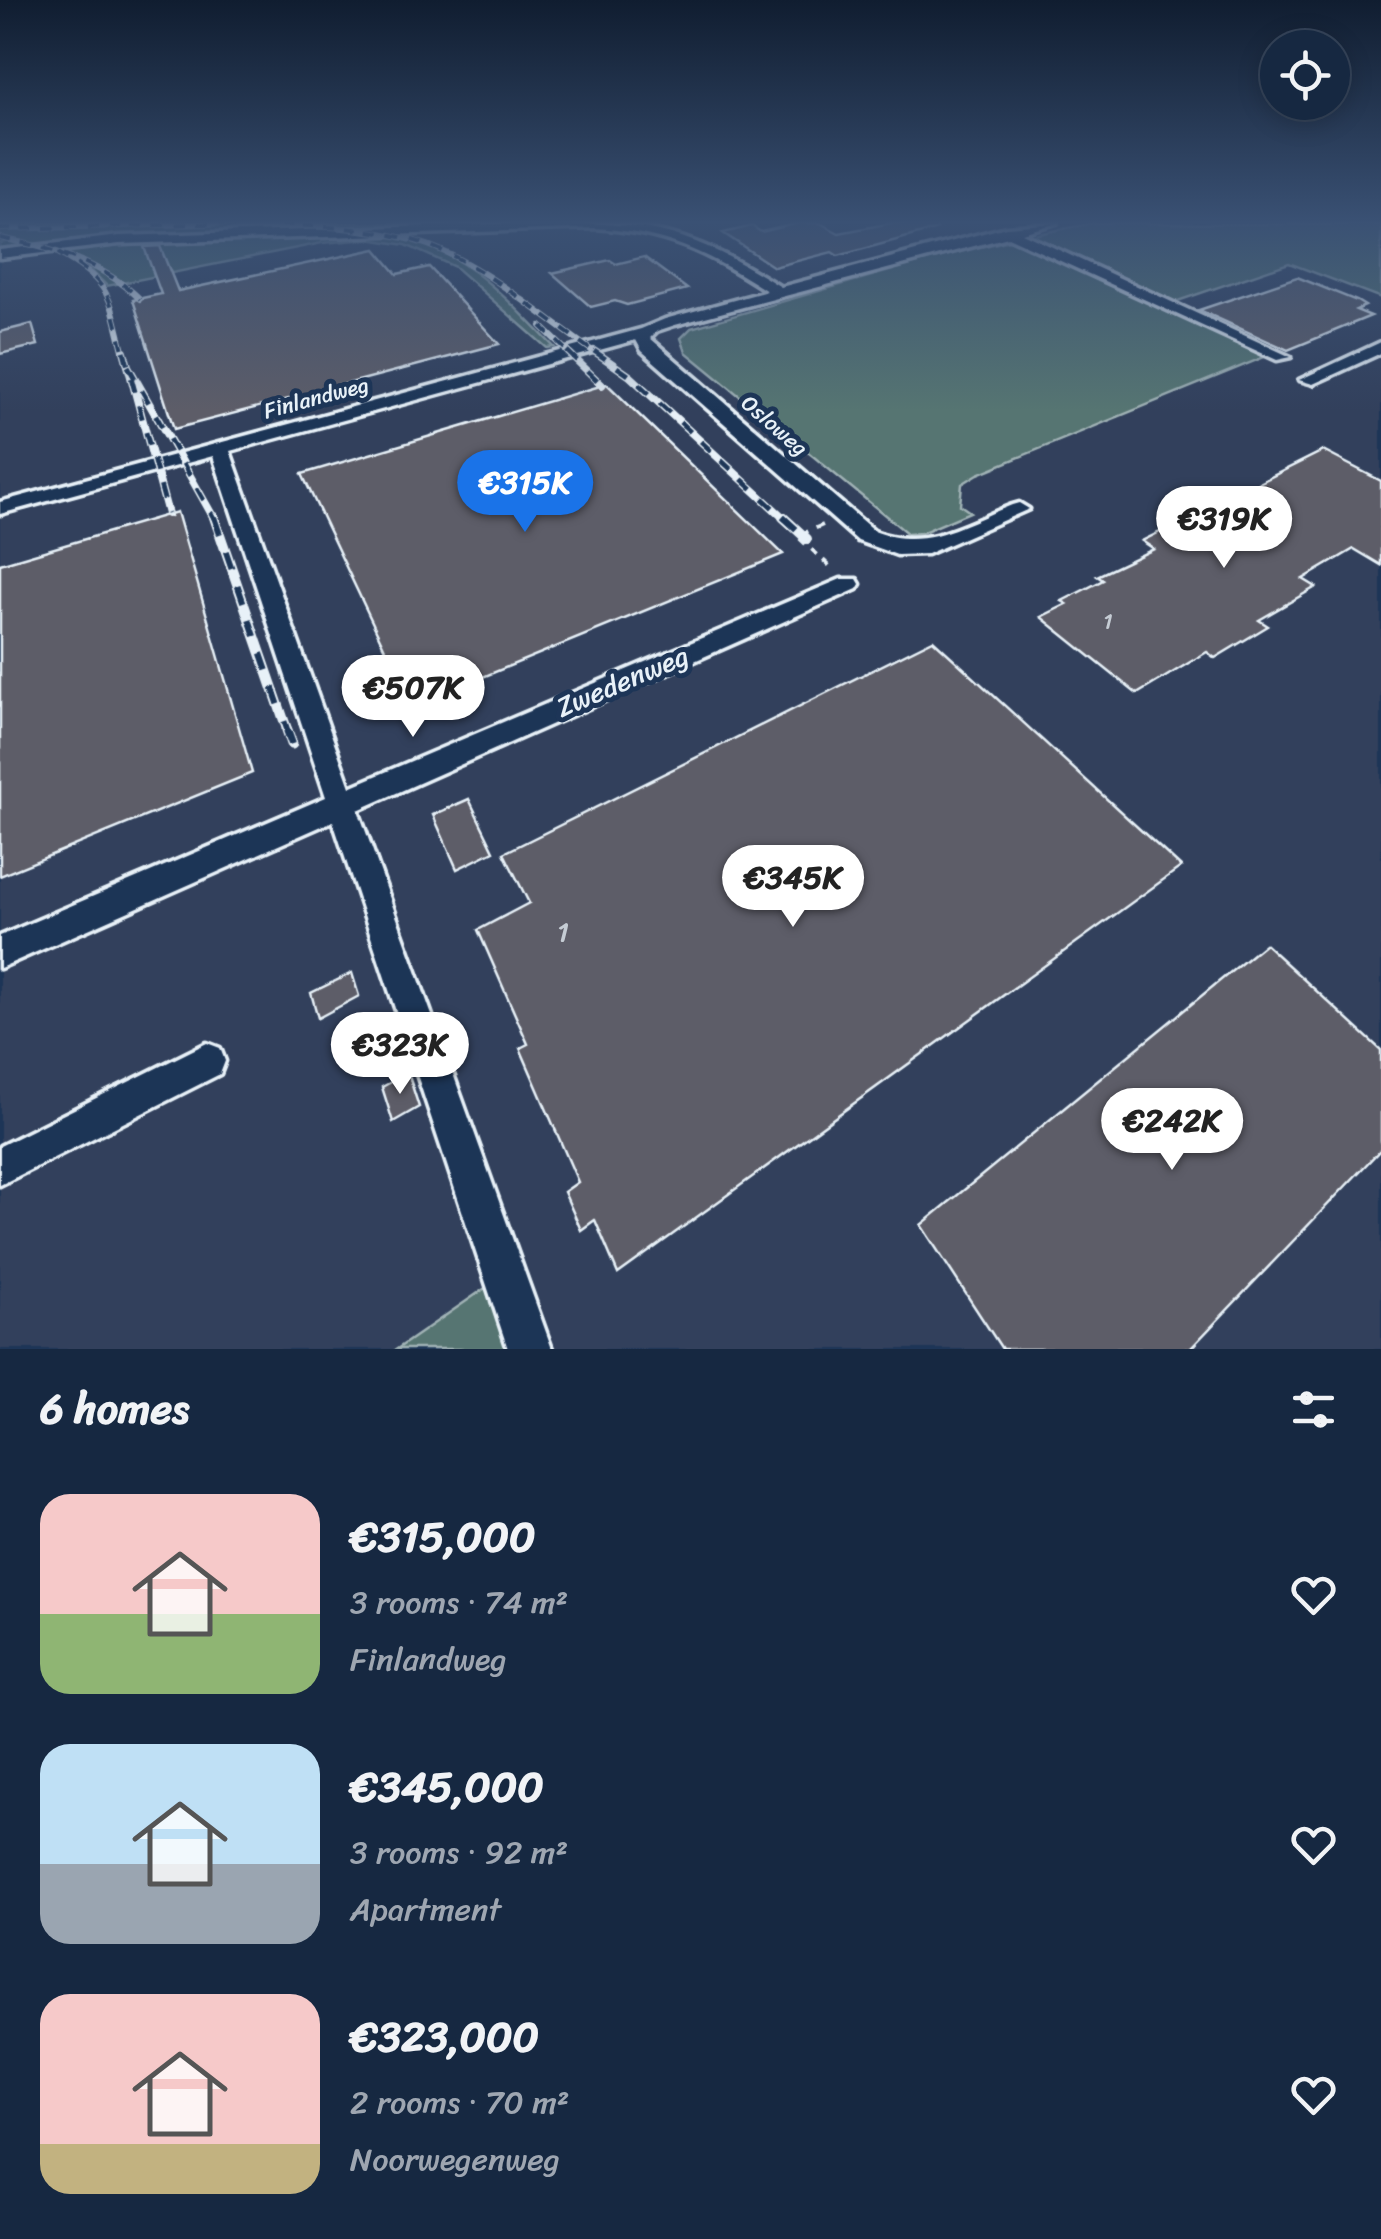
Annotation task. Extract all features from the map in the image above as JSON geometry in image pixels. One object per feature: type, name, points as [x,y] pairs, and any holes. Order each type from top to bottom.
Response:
[{"type":"street","points":[[770,286],[779,292]]},
{"type":"street","points":[[645,333],[802,286]]},
{"type":"street","points":[[1127,286],[1283,357]]},
{"type":"street","name":"Finlandweg","points":[[0,508],[645,333]]},
{"type":"street","name":"Osloweg","points":[[645,333],[642,338],[648,348],[866,536],[897,548],[928,546],[1019,509]]},
{"type":"street","points":[[1307,380],[1381,348]]},
{"type":"street","points":[[219,447],[530,1349]]},
{"type":"street","name":"Zwedenweg","points":[[0,952],[850,584]]},
{"type":"street","points":[[0,1166],[207,1062]]},
{"type":"path","points":[[842,517],[796,536],[850,584]]},
{"type":"shaded area","points":[[0,286],[1381,286],[1381,1349],[0,1349]]},
{"type":"green space","points":[[477,286],[492,286],[500,293],[554,347],[547,348]]},
{"type":"green space","points":[[837,286],[1222,286],[1163,306],[1267,356],[978,474],[962,484],[960,505],[970,512],[921,533],[908,534],[686,352],[681,338],[691,328]]},
{"type":"green space","points":[[1349,286],[1381,286],[1381,298]]},
{"type":"green space","points":[[497,1280],[521,1349],[397,1349]]},
{"type":"building","points":[[158,286],[176,286],[178,291],[202,286],[446,286],[499,344],[174,429],[133,300],[161,294]]},
{"type":"building","points":[[567,286],[687,289],[627,305],[615,301],[591,307]]},
{"type":"building","points":[[1270,286],[1319,286],[1357,301],[1365,306],[1356,310],[1371,316],[1288,350],[1199,310]]},
{"type":"building","points":[[32,324],[38,345],[0,354],[0,332]]},
{"type":"building","points":[[607,384],[783,554],[412,706],[302,474]]},
{"type":"building","points":[[1323,451],[1381,481],[1381,565],[1354,549],[1303,579],[1316,587],[1259,620],[1268,626],[1215,658],[1207,652],[1137,694],[1041,617],[1103,580],[1097,576],[1154,549],[1142,541]]},
{"type":"building","points":[[177,512],[252,773],[0,876],[0,564]]},
{"type":"building","points":[[933,640],[1181,867],[618,1274],[595,1220],[581,1230],[564,1192],[578,1182],[520,1048],[528,1044],[478,930],[529,903],[504,853]]},
{"type":"building","points":[[469,799],[494,851],[457,869],[433,815]]},
{"type":"building","points":[[1265,944],[1381,1050],[1381,1149],[1190,1349],[1002,1349],[921,1225]]},
{"type":"building","points":[[352,973],[359,996],[318,1018],[311,993]]},
{"type":"building","points":[[408,1073],[419,1107],[393,1122],[382,1087]]},
{"type":"railway","points":[[101,286],[111,305],[124,354]]},
{"type":"railway","points":[[125,286],[140,299]]},
{"type":"railway","points":[[503,286],[597,354]]},
{"type":"railway","points":[[541,326],[570,354]]},
{"type":"railway","points":[[124,351],[128,366]]},
{"type":"railway","points":[[567,351],[602,385]]},
{"type":"railway","points":[[594,351],[630,376],[786,520]]},
{"type":"railway","points":[[128,366],[215,520]]},
{"type":"railway","points":[[128,366],[168,514]]},
{"type":"railway","points":[[214,517],[288,732]]},
{"type":"railway","points":[[783,517],[807,539]]},
{"type":"railway","points":[[287,730],[292,744]]}]
